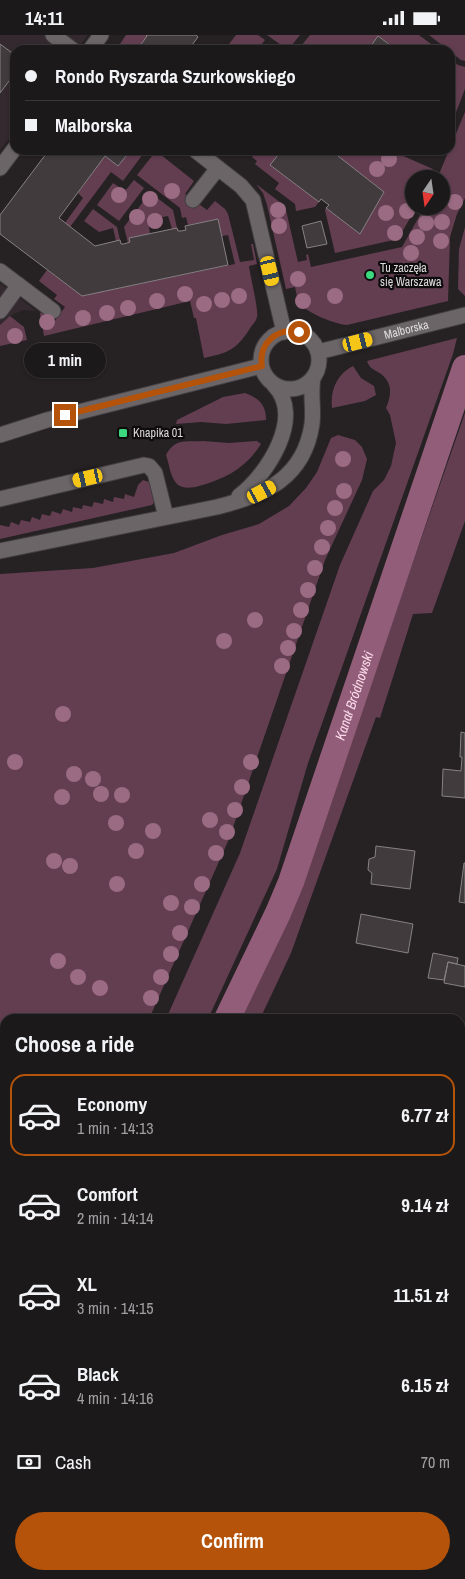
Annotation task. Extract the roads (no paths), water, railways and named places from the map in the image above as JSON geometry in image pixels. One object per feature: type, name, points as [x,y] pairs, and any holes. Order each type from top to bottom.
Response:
[{"type":"street","points":[[53,35],[66,45]]},
{"type":"street","points":[[94,45],[102,35]]},
{"type":"street","points":[[0,168],[10,155]]},
{"type":"street","points":[[201,155],[245,189],[255,204],[284,332]]},
{"type":"street","points":[[193,200],[218,168]]},
{"type":"street","points":[[0,271],[52,311]]},
{"type":"street","points":[[0,311],[19,285]]},
{"type":"street","name":"Malborska","points":[[318,352],[464,316]]},
{"type":"street","points":[[0,551],[217,507],[262,492],[279,482],[292,471],[302,455],[311,427],[313,378],[319,364],[315,345],[304,334],[294,331],[284,332],[275,335],[266,345],[262,353],[262,366],[265,375],[280,391],[285,404],[283,433],[263,472],[246,491],[233,501],[217,507]]},
{"type":"street","points":[[0,435],[47,419],[262,366]]},
{"type":"street","points":[[274,385],[283,389],[297,389],[306,385],[313,378]]},
{"type":"street","points":[[0,499],[144,465],[149,466],[155,473],[166,517]]},
{"type":"waterway","name":"Kanał Bródnowski","points":[[229,1014],[291,882],[465,368]]},
{"type":"place","name":"Tu zaczęła się Warszawa","points":[[370,275]]},
{"type":"place","name":"Knapika 01","points":[[123,433]]}]
